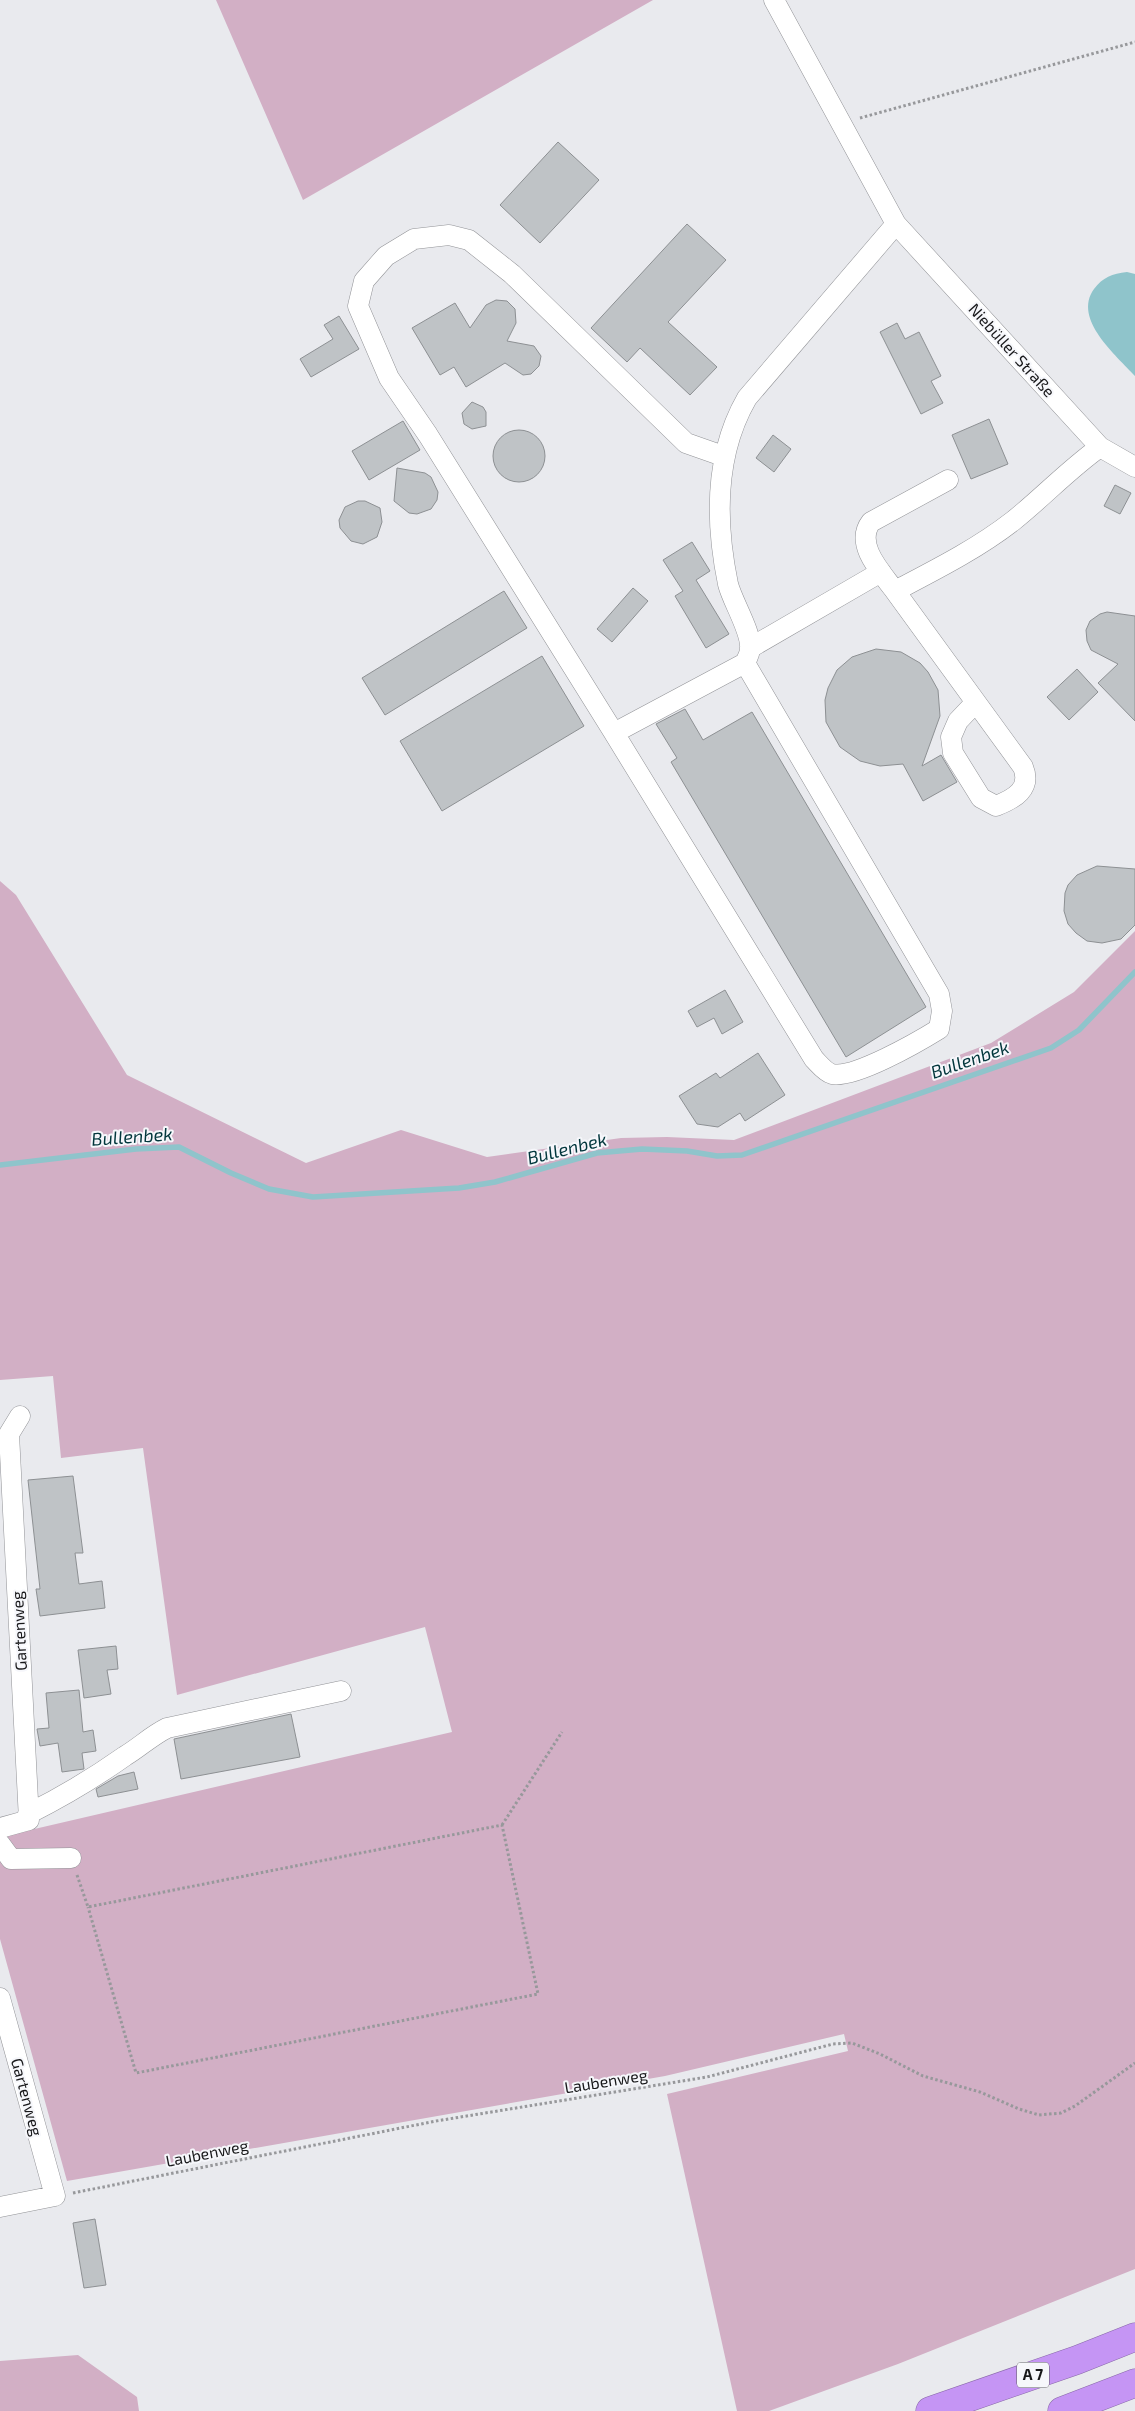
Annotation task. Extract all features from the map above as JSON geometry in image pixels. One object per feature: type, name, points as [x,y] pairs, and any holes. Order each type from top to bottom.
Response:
[{"type":"highway","name":"A 7","points":[[930,2411],[1135,2338]]},
{"type":"highway","points":[[1062,2411],[1135,2384]]},
{"type":"street","name":"Niebüller Straße","points":[[774,0],[896,224],[1100,447],[1135,466]]},
{"type":"street","points":[[723,456],[686,443],[512,274],[469,240],[449,234],[414,240],[386,256],[364,281],[358,306],[389,378],[434,443],[814,1059],[830,1074],[846,1075],[915,1044],[939,1029],[942,1011],[939,994],[748,656],[728,585],[720,527],[719,489],[723,456],[740,410],[752,391],[896,224]]},
{"type":"street","points":[[895,591],[958,558],[1012,522],[1071,467],[1100,447]]},
{"type":"street","points":[[948,480],[871,522],[864,531],[865,544],[881,572],[1024,767],[1027,776],[1022,791],[1011,800],[996,806],[981,798],[953,753],[951,737],[958,721],[976,702]]},
{"type":"street","points":[[614,734],[748,656],[881,572]]},
{"type":"street","name":"Gartenweg","points":[[20,1416],[9,1434],[28,1814]]},
{"type":"street","points":[[0,1828],[29,1820],[28,1814],[82,1785],[130,1754],[147,1738],[167,1728],[341,1691]]},
{"type":"street","points":[[0,1844],[10,1859],[71,1858]]},
{"type":"street","name":"Gartenweg","points":[[0,1998],[55,2196]]},
{"type":"street","points":[[0,2207],[55,2196]]},
{"type":"path","points":[[840,123],[1135,42]]},
{"type":"path","points":[[71,1858],[88,1907],[136,2073],[538,1994],[502,1825],[562,1732]]},
{"type":"path","points":[[88,1907],[502,1825]]},
{"type":"path","name":"Laubenweg","points":[[55,2196],[436,2121],[707,2076],[833,2044],[852,2043],[880,2054],[924,2076],[980,2092],[1019,2109],[1039,2114],[1061,2112],[1075,2106],[1135,2063]]},
{"type":"shaded area","points":[[216,0],[653,0],[303,200]]},
{"type":"shaded area","points":[[0,881],[16,895],[127,1075],[306,1163],[401,1130],[487,1157],[621,1138],[667,1137],[734,1140],[991,1043],[1074,992],[1135,931],[1135,2269],[898,2364],[769,2411],[737,2411],[667,2094],[848,2051],[844,2034],[665,2076],[67,2181],[0,1939],[0,1837],[452,1732],[425,1627],[177,1695],[143,1448],[61,1458],[53,1376],[0,1380]]},
{"type":"shaded area","points":[[78,2355],[137,2397],[139,2411],[0,2411],[0,2361]]},
{"type":"water","points":[[1127,272],[1135,274],[1135,376],[1108,348],[1093,324],[1089,312],[1089,301],[1097,285],[1108,277]]},
{"type":"building","points":[[558,142],[599,180],[540,243],[500,205]]},
{"type":"building","points":[[687,224],[726,260],[668,322],[717,367],[690,395],[640,348],[627,362],[591,328]]},
{"type":"building","points":[[496,300],[507,301],[515,309],[516,323],[507,341],[534,346],[541,356],[539,366],[531,374],[523,375],[505,363],[466,387],[454,367],[440,375],[412,328],[455,303],[470,328],[486,305]]},
{"type":"building","points":[[339,316],[359,349],[311,377],[300,359],[333,339],[324,325]]},
{"type":"building","points":[[897,323],[905,339],[919,332],[941,376],[931,381],[943,403],[921,414],[880,332]]},
{"type":"building","points":[[472,402],[483,407],[486,412],[486,426],[472,429],[464,424],[462,413]]},
{"type":"building","points":[[989,419],[1008,464],[971,479],[952,435]]},
{"type":"building","points":[[403,421],[420,450],[369,480],[352,451]]},
{"type":"building","points":[[514,430],[524,430],[538,437],[545,451],[545,461],[538,475],[524,482],[514,482],[504,478],[497,471],[493,461],[493,451],[497,441],[504,434]]},
{"type":"building","points":[[773,435],[791,449],[774,472],[756,458]]},
{"type":"building","points":[[397,468],[425,473],[431,477],[438,492],[437,500],[431,509],[417,514],[409,513],[394,501]]},
{"type":"building","points":[[1115,485],[1131,493],[1120,514],[1104,506]]},
{"type":"building","points":[[358,501],[365,501],[380,508],[382,522],[377,537],[363,544],[351,541],[340,528],[339,520],[345,507]]},
{"type":"building","points":[[692,542],[710,571],[696,580],[729,634],[706,648],[675,596],[683,591],[663,560]]},
{"type":"building","points":[[633,588],[648,601],[612,642],[597,629]]},
{"type":"building","points":[[504,591],[527,628],[385,715],[362,678]]},
{"type":"building","points":[[1107,612],[1135,616],[1135,721],[1098,683],[1118,664],[1091,650],[1087,641],[1086,630],[1090,621],[1100,614]]},
{"type":"building","points":[[876,649],[901,652],[920,663],[928,672],[938,690],[940,716],[922,766],[941,755],[957,782],[923,801],[903,764],[880,766],[860,761],[840,747],[826,722],[825,700],[828,688],[837,670],[852,657]]},
{"type":"building","points":[[542,656],[584,726],[442,811],[400,741]]},
{"type":"building","points":[[1077,669],[1098,692],[1069,720],[1047,697]]},
{"type":"building","points":[[685,709],[703,740],[752,712],[926,1007],[846,1057],[671,762],[677,758],[656,724]]},
{"type":"building","points":[[1097,866],[1135,869],[1135,925],[1121,939],[1102,943],[1087,941],[1076,933],[1068,924],[1064,911],[1065,893],[1068,885],[1077,875]]},
{"type":"building","points":[[725,990],[743,1022],[722,1034],[714,1018],[697,1027],[688,1011]]},
{"type":"building","points":[[758,1053],[785,1095],[745,1121],[740,1113],[718,1127],[697,1124],[679,1096],[716,1073],[720,1078]]},
{"type":"building","points":[[73,1476],[83,1553],[75,1553],[79,1584],[102,1581],[105,1608],[40,1616],[36,1589],[40,1589],[28,1480]]},
{"type":"building","points":[[116,1646],[118,1669],[107,1670],[111,1694],[84,1698],[78,1650]]},
{"type":"building","points":[[79,1690],[83,1732],[93,1730],[96,1751],[82,1753],[84,1769],[62,1772],[58,1743],[40,1746],[37,1729],[49,1728],[46,1693]]},
{"type":"building","points":[[291,1714],[300,1757],[181,1779],[174,1739]]},
{"type":"building","points":[[134,1772],[138,1789],[98,1797],[96,1789],[118,1776]]},
{"type":"building","points":[[95,2219],[106,2285],[84,2288],[73,2223]]},
{"type":"waterway","name":"Bullenbek","points":[[0,1165],[136,1149],[179,1147],[231,1173],[269,1189],[313,1197],[459,1188],[495,1182],[597,1153],[642,1149],[687,1151],[717,1156],[742,1155],[1051,1048],[1079,1030],[1135,972]]}]
